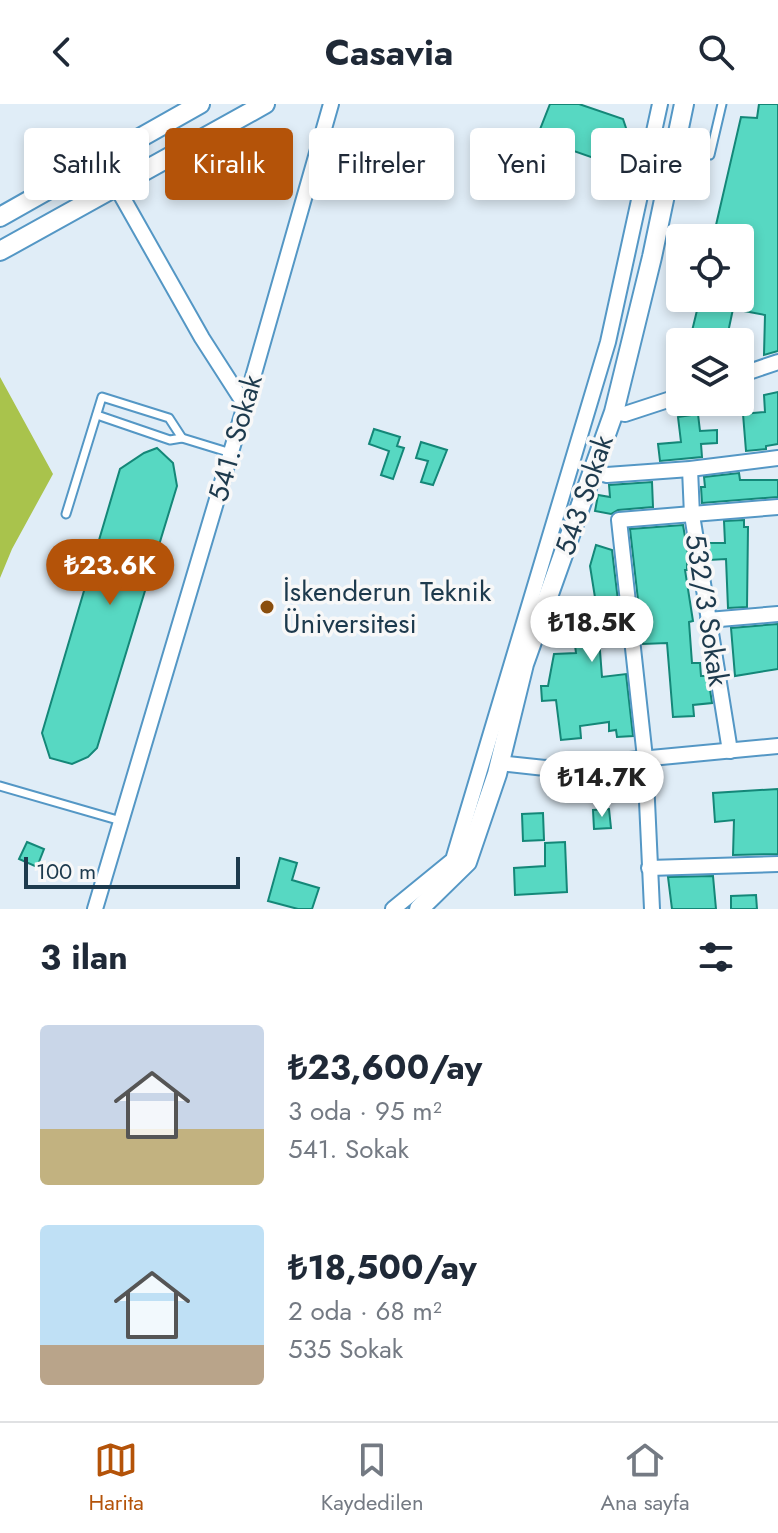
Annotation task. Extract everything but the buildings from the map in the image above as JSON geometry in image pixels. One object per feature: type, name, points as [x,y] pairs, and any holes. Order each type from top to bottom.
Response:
[{"type":"street","points":[[0,217],[200,104]]},
{"type":"street","points":[[149,168],[265,104]]},
{"type":"street","name":"541. Sokak","points":[[95,909],[331,104]]},
{"type":"street","points":[[393,909],[453,860],[608,342],[660,104]]},
{"type":"street","name":"543 Sokak","points":[[419,909],[467,862],[499,763],[524,664],[614,412],[652,257],[684,104]]},
{"type":"street","points":[[0,251],[91,200]]},
{"type":"street","points":[[124,200],[202,338],[245,405]]},
{"type":"street","points":[[754,370],[778,362]]},
{"type":"street","points":[[614,412],[625,414],[666,401]]},
{"type":"street","points":[[593,471],[607,475],[778,458]]},
{"type":"street","name":"532/3 Sokak","points":[[690,469],[692,515],[730,751]]},
{"type":"street","points":[[652,909],[645,758],[619,520],[778,507]]},
{"type":"street","points":[[708,620],[778,614]]},
{"type":"street","points":[[499,763],[545,768],[778,746]]},
{"type":"street","points":[[649,868],[778,864]]},
{"type":"lane","points":[[710,155],[722,104]]},
{"type":"lane","points":[[66,514],[102,397],[169,418],[182,438]]},
{"type":"lane","points":[[97,415],[170,440],[182,438],[231,453]]},
{"type":"lane","points":[[0,786],[121,821]]},
{"type":"green space","points":[[0,377],[53,474],[12,549],[0,578]]},
{"type":"place","name":"İskenderun Teknik Üniversitesi","points":[[267,607]]}]
